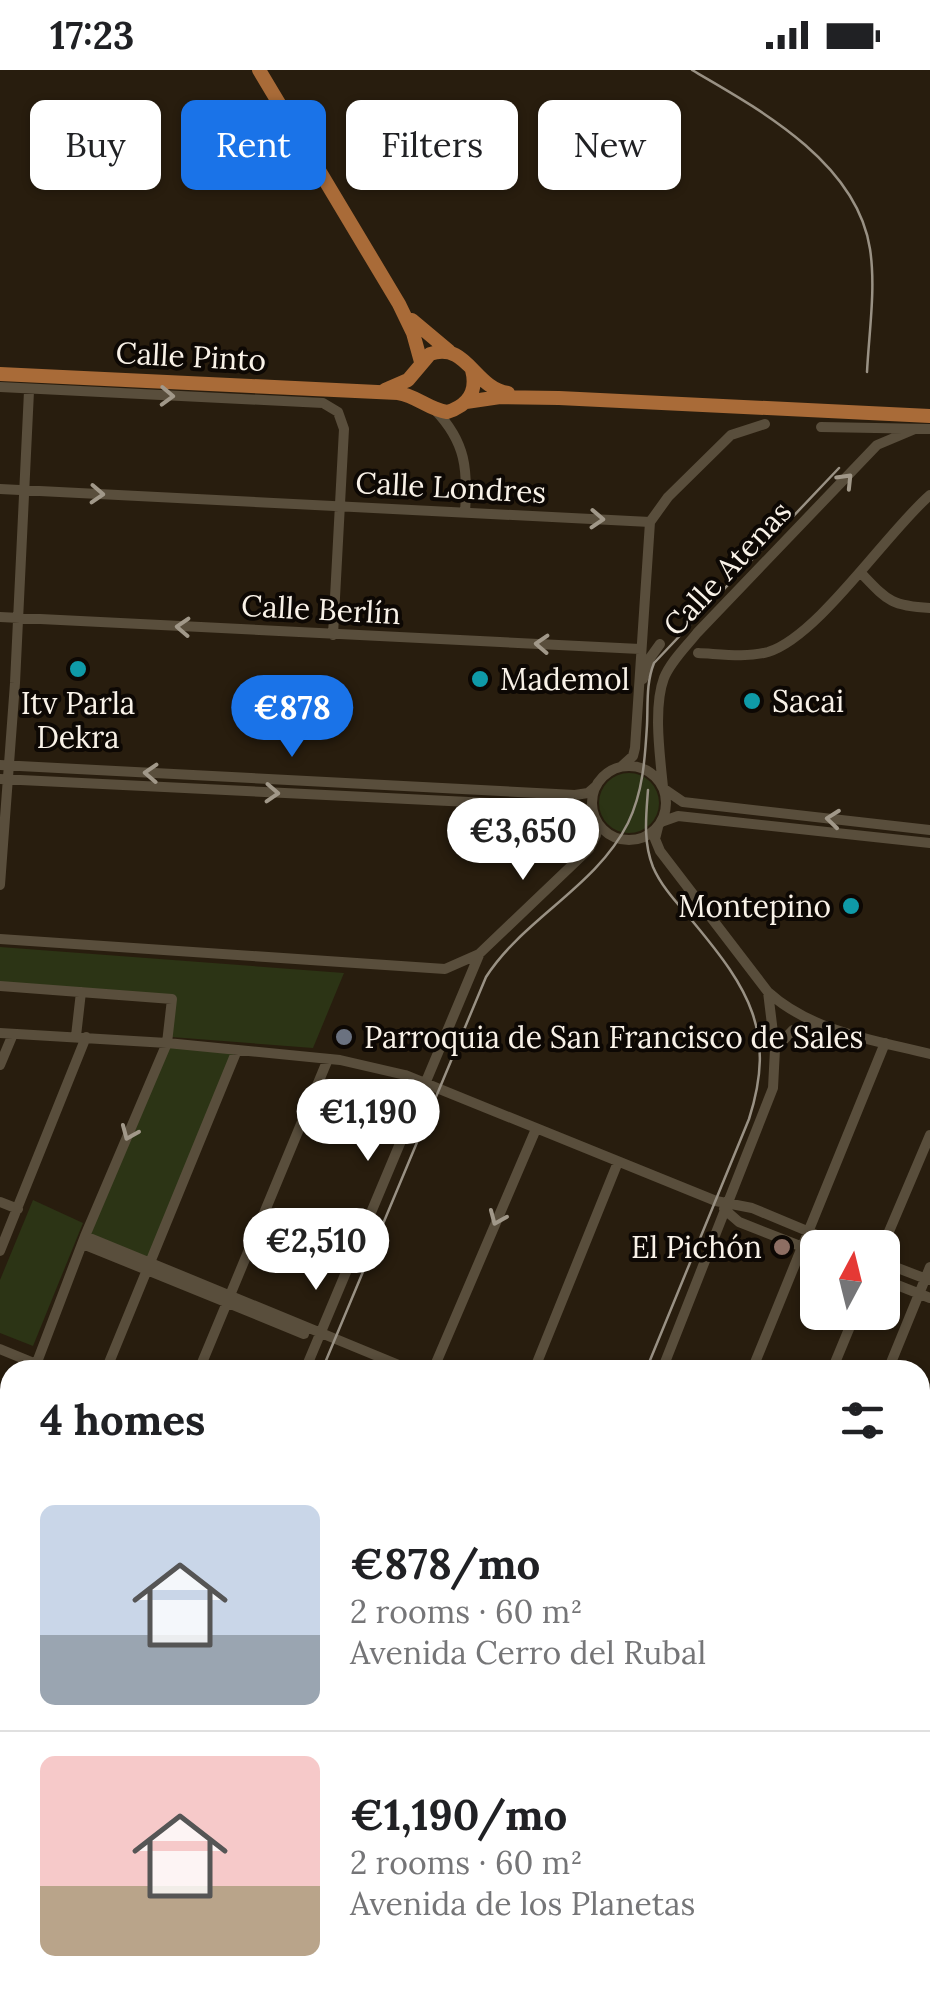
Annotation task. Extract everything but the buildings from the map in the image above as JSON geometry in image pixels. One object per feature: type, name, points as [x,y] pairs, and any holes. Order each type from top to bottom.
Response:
[{"type":"main road","points":[[259,70],[399,304],[413,333],[418,367],[416,392],[420,400],[435,410],[446,412],[500,397],[930,416]]},
{"type":"main road","points":[[399,304],[429,338],[460,356],[481,381],[501,392],[559,398]]},
{"type":"main road","points":[[380,392],[398,386],[430,354],[449,352]]},
{"type":"main road","points":[[464,404],[473,390],[472,370]]},
{"type":"main road","name":"Calle Pinto","points":[[0,374],[380,392],[420,400]]},
{"type":"street","points":[[0,387],[323,404],[338,412],[344,429],[333,635]]},
{"type":"street","points":[[0,885],[29,391]]},
{"type":"street","points":[[450,429],[464,404]]},
{"type":"street","points":[[435,410],[466,460],[465,512]]},
{"type":"street","points":[[5,766],[579,795],[596,786],[606,773],[622,766],[634,752],[650,522],[668,497],[731,435],[765,424]]},
{"type":"street","points":[[821,427],[930,430]]},
{"type":"street","name":"Calle Atenas","points":[[664,788],[659,746],[665,676],[693,638],[877,445],[915,429]]},
{"type":"street","name":"Calle Londres","points":[[0,489],[650,522]]},
{"type":"street","points":[[682,652],[738,655],[770,651],[805,629],[930,494]]},
{"type":"street","points":[[860,572],[889,602],[930,608]]},
{"type":"street","name":"Calle Berlín","points":[[0,617],[640,649]]},
{"type":"street","points":[[693,638],[698,652]]},
{"type":"street","name":"Calle Atenas","points":[[639,689],[650,658],[660,644]]},
{"type":"street","points":[[622,766],[648,772],[683,802],[930,830]]},
{"type":"street","points":[[4,779],[572,807],[585,809],[606,834],[625,840],[646,837],[660,824],[678,816],[930,843]]},
{"type":"street","points":[[445,969],[479,954],[592,845],[596,835],[592,806],[596,786]]},
{"type":"street","points":[[664,788],[667,805],[655,839],[660,851],[768,992],[791,1012],[817,1024],[930,1054]]},
{"type":"street","points":[[0,939],[445,969],[466,987]]},
{"type":"street","points":[[309,1360],[479,954]]},
{"type":"street","points":[[0,986],[172,999],[167,1043],[39,1360]]},
{"type":"street","points":[[0,1251],[81,1036],[82,992]]},
{"type":"street","points":[[666,1360],[773,1088],[776,1049],[768,992]]},
{"type":"street","points":[[776,1049],[792,1030],[817,1024]]},
{"type":"street","points":[[0,1033],[167,1043],[356,1062],[426,1084],[727,1207],[752,1208],[807,1230]]},
{"type":"street","points":[[0,1065],[13,1034]]},
{"type":"street","points":[[809,1230],[885,1043]]},
{"type":"street","points":[[110,1360],[237,1050]]},
{"type":"street","points":[[203,1360],[328,1059]]},
{"type":"street","points":[[437,1360],[536,1129]]},
{"type":"street","points":[[890,1230],[930,1136]]},
{"type":"street","points":[[538,1360],[618,1162]]},
{"type":"street","points":[[0,1202],[18,1209]]},
{"type":"street","points":[[727,1207],[736,1220],[800,1246]]},
{"type":"street","points":[[84,1240],[384,1360]]},
{"type":"street","points":[[756,1360],[800,1254]]},
{"type":"street","points":[[893,1360],[925,1296],[930,1266]]},
{"type":"street","points":[[900,1269],[928,1280]]},
{"type":"street","points":[[900,1286],[925,1296]]},
{"type":"street","points":[[836,1360],[849,1330]]},
{"type":"street","points":[[320,1336],[371,1360]]},
{"type":"green space","points":[[629,773],[650,782],[659,803],[650,824],[629,833],[608,824],[599,803],[608,782]]},
{"type":"green space","points":[[0,947],[344,973],[313,1048],[171,1037],[175,995],[0,983]]},
{"type":"green space","points":[[167,1043],[236,1050],[149,1263],[89,1238]]},
{"type":"green space","points":[[33,1200],[83,1223],[33,1346],[0,1333],[0,1280]]},
{"type":"tram line","points":[[692,70],[802,142],[846,190],[861,218],[872,264],[867,372]]},
{"type":"tram line","points":[[326,1360],[486,977],[520,937],[598,866],[628,823],[642,775],[654,663],[839,468]]},
{"type":"tram line","points":[[648,790],[646,839],[653,867],[743,991],[758,1036],[760,1061],[749,1119],[650,1360]]},
{"type":"place","name":"Itv Parla Dekra","points":[[78,669]]},
{"type":"place","name":"Mademol","points":[[480,679]]},
{"type":"place","name":"Sacai","points":[[752,701]]},
{"type":"place","name":"Montepino","points":[[851,906]]},
{"type":"place","name":"Parroquia de San Francisco de Sales","points":[[344,1037]]},
{"type":"place","name":"El Pichón","points":[[782,1247]]}]
